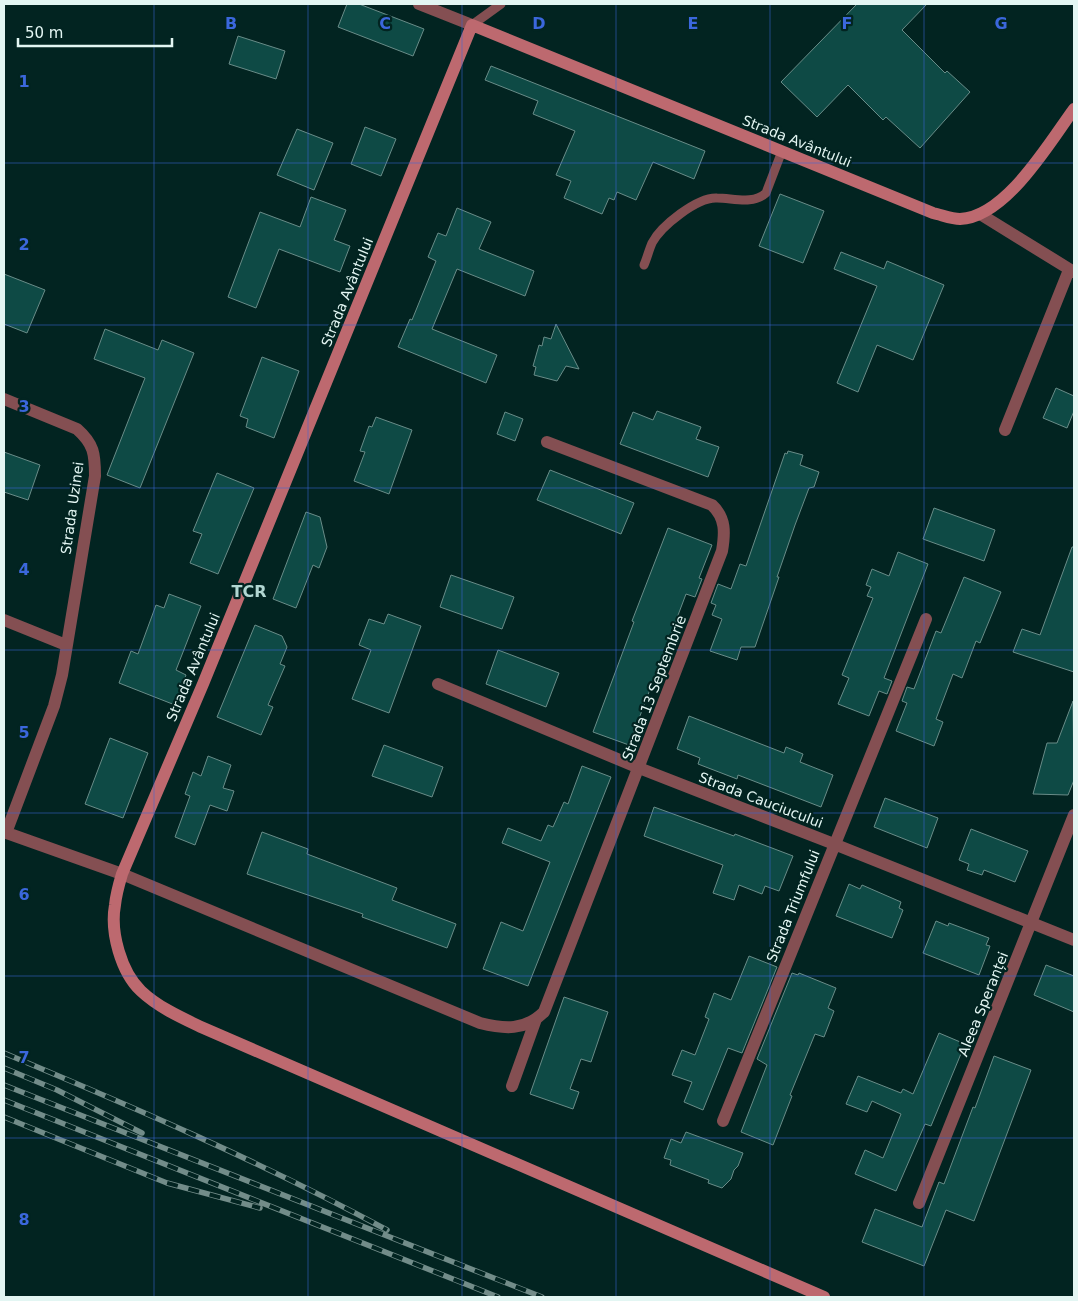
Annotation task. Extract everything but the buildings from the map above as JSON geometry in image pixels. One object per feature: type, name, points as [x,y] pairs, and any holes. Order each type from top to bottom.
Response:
[{"type":"main road","name":"Strada Avântului","points":[[824,1297],[210,1031],[166,1010],[141,991],[127,974],[116,941],[114,906],[122,874],[203,684],[472,25],[933,214],[959,219],[980,214],[1001,202],[1021,181],[1074,109]]},
{"type":"street","name":"Strada Avântului","points":[[419,4],[472,25]]},
{"type":"street","points":[[980,214],[1071,271],[1005,430]]},
{"type":"street","name":"Strada Uzinei","points":[[4,399],[77,429],[87,437],[95,459],[94,476],[62,675],[54,706],[5,832],[122,874]]},
{"type":"street","name":"Strada 13 Septembrie","points":[[512,1086],[536,1019],[544,1012],[639,768],[722,551],[725,534],[719,512],[712,506],[547,442]]},
{"type":"street","name":"Strada Triumfului","points":[[723,1121],[926,619]]},
{"type":"street","points":[[4,620],[66,645]]},
{"type":"street","name":"Strada Cauciucului","points":[[438,684],[639,768],[1074,940]]},
{"type":"street","name":"Aleea Speranței","points":[[919,1203],[1074,815]]},
{"type":"street","points":[[122,874],[480,1023],[498,1028],[512,1028],[525,1025],[536,1019]]},
{"type":"lane","points":[[472,25],[501,4]]},
{"type":"lane","points":[[644,265],[652,243],[663,228],[689,209],[710,198],[748,200],[761,197],[766,193],[782,151]]},
{"type":"railway","points":[[4,1053],[246,1159],[341,1205],[387,1230]]},
{"type":"railway","points":[[4,1068],[57,1090],[142,1133]]},
{"type":"railway","points":[[4,1085],[542,1297]]},
{"type":"railway","points":[[4,1100],[498,1297]]},
{"type":"railway","points":[[4,1117],[167,1183],[260,1208]]},
{"type":"district","name":"TCR","points":[[249,591]]}]
